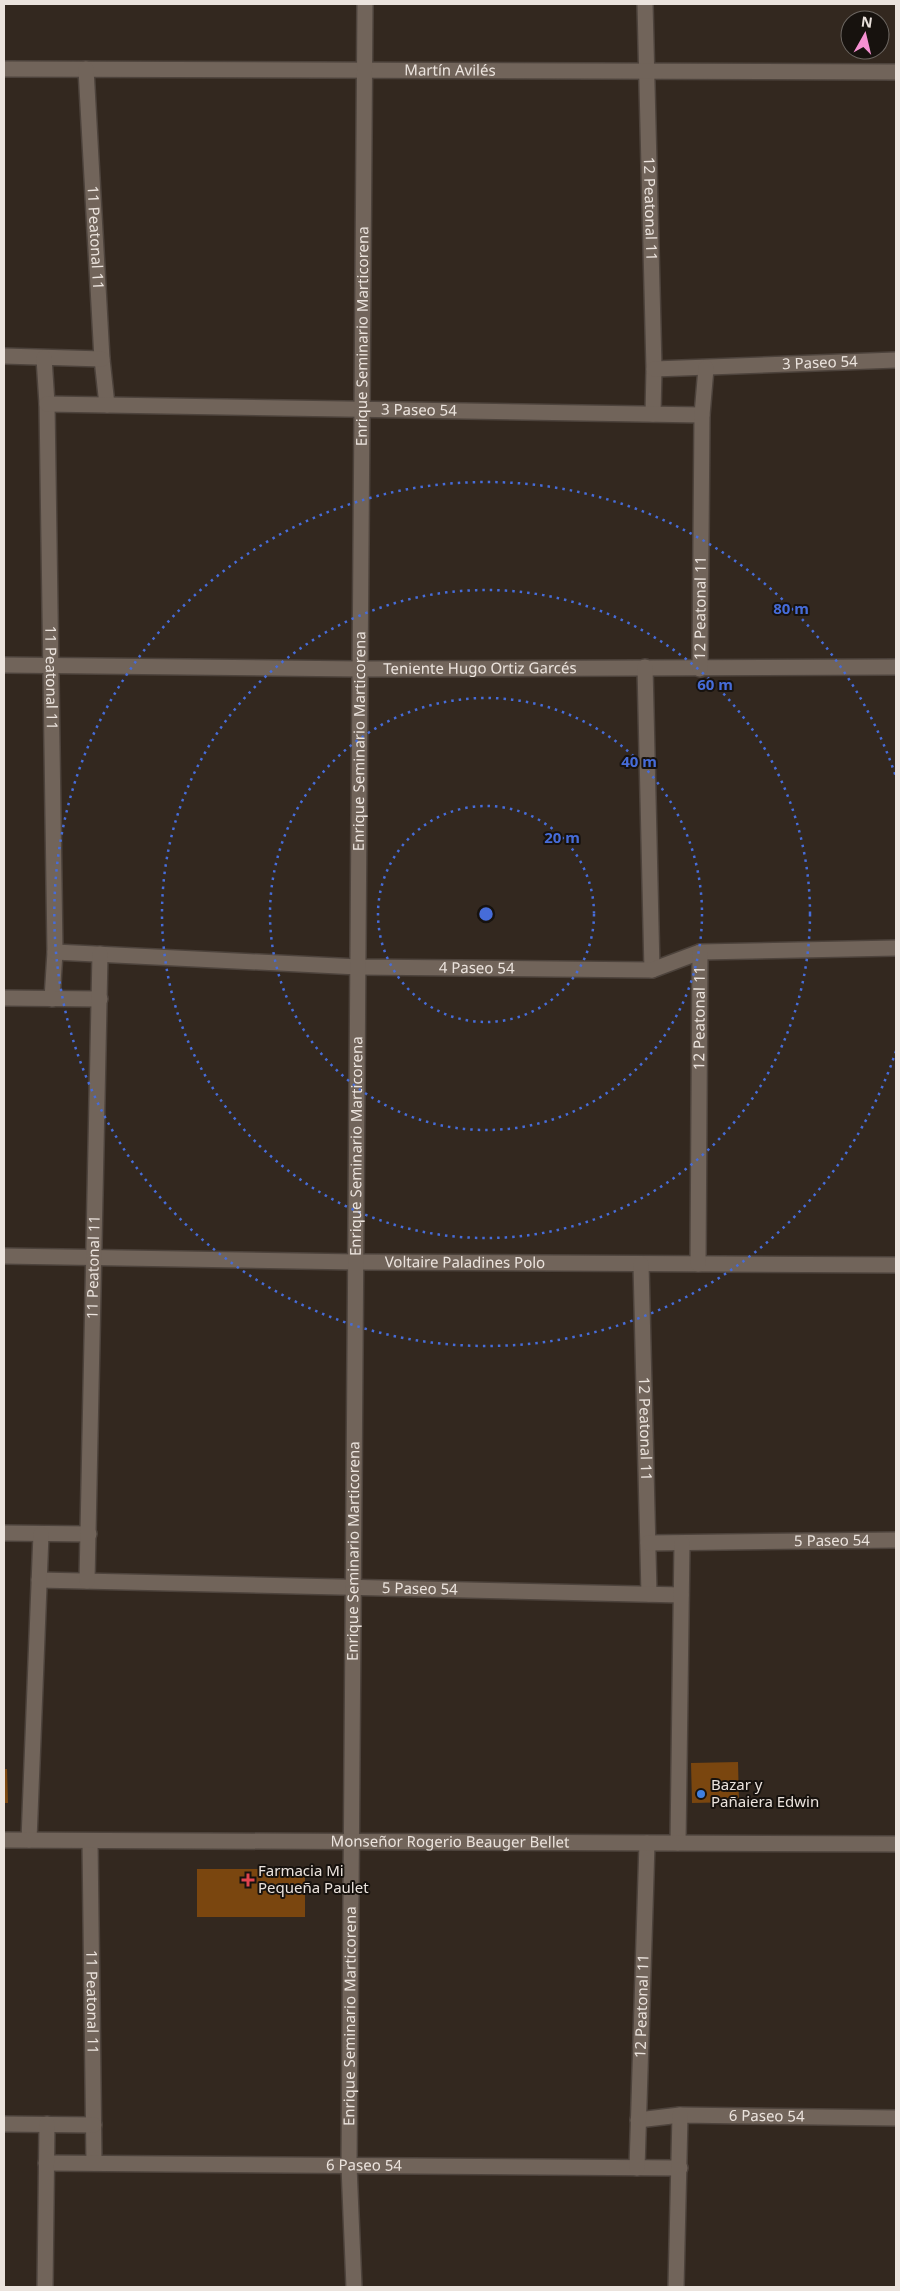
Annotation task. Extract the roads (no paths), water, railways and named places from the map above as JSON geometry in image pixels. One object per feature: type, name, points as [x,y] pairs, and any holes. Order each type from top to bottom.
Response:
[{"type":"street","name":"Enrique Seminario Marticorena","points":[[354,2287],[349,2166],[365,4]]},
{"type":"street","name":"12 Peatonal 11","points":[[645,4],[645,70],[654,369],[653,414]]},
{"type":"street","name":"Martín Avilés","points":[[4,69],[896,72]]},
{"type":"street","name":"11 Peatonal 11","points":[[86,69],[102,359],[107,405]]},
{"type":"street","points":[[4,356],[102,359]]},
{"type":"street","name":"11 Peatonal 11","points":[[44,358],[47,404],[52,666],[55,952],[52,999]]},
{"type":"street","name":"3 Paseo 54","points":[[654,369],[896,360]]},
{"type":"street","name":"12 Peatonal 11","points":[[700,669],[702,415],[706,368]]},
{"type":"street","name":"3 Paseo 54","points":[[47,404],[702,415]]},
{"type":"street","name":"Teniente Hugo Ortiz Garcés","points":[[4,665],[360,669],[896,668]]},
{"type":"street","points":[[645,667],[652,970]]},
{"type":"street","name":"4 Paseo 54","points":[[55,952],[358,967],[652,970],[700,952],[896,948]]},
{"type":"street","name":"12 Peatonal 11","points":[[698,1264],[700,952]]},
{"type":"street","name":"11 Peatonal 11","points":[[87,1581],[100,954]]},
{"type":"street","points":[[4,998],[100,999]]},
{"type":"street","name":"Voltaire Paladines Polo","points":[[4,1256],[356,1262],[896,1265]]},
{"type":"street","name":"12 Peatonal 11","points":[[641,1264],[649,1594]]},
{"type":"street","points":[[4,1533],[88,1534]]},
{"type":"street","points":[[29,1840],[41,1534]]},
{"type":"street","name":"5 Paseo 54","points":[[648,1543],[896,1540]]},
{"type":"street","points":[[678,1843],[682,1543]]},
{"type":"street","name":"5 Paseo 54","points":[[39,1580],[681,1595]]},
{"type":"street","name":"Monseñor Rogerio Beauger Bellet","points":[[4,1840],[896,1844]]},
{"type":"street","name":"11 Peatonal 11","points":[[90,1841],[94,2163]]},
{"type":"street","name":"12 Peatonal 11","points":[[637,2168],[647,1843]]},
{"type":"street","points":[[676,2287],[680,2115]]},
{"type":"street","name":"6 Paseo 54","points":[[638,2120],[680,2115],[896,2118]]},
{"type":"street","points":[[4,2124],[94,2125]]},
{"type":"street","points":[[45,2287],[47,2124]]},
{"type":"street","name":"6 Paseo 54","points":[[46,2163],[680,2168]]},
{"type":"place","name":"Bazar y Pañaiera Edwin","points":[[701,1794]]},
{"type":"place","name":"Farmacia Mi Pequeña Paulet","points":[[248,1880]]}]
